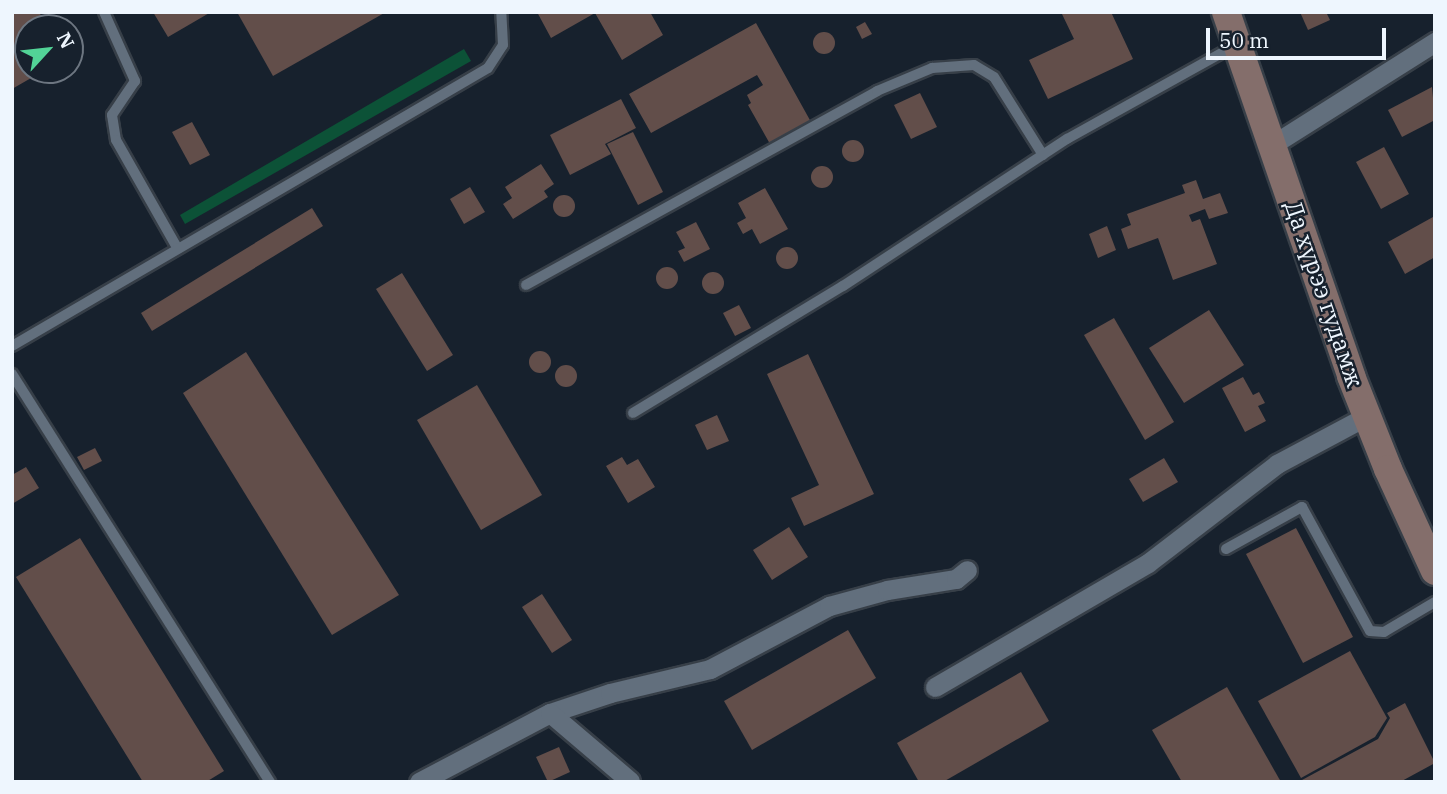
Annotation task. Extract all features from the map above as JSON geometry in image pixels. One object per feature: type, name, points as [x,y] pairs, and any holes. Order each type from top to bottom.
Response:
[{"type":"main road","name":"Да хүрээ гудамж","points":[[1226,12],[1367,416],[1435,570]]},
{"type":"street","points":[[1272,145],[1435,42]]},
{"type":"street","points":[[935,687],[1148,563],[1277,464],[1367,416]]},
{"type":"street","points":[[419,782],[550,713],[610,693],[710,669],[829,606],[887,590],[956,579],[967,570]]},
{"type":"street","points":[[550,713],[630,781]]},
{"type":"lane","points":[[104,12],[135,81],[112,115],[116,140],[178,249]]},
{"type":"lane","points":[[12,346],[488,68],[503,45],[501,12]]},
{"type":"lane","points":[[633,413],[797,315],[1043,155],[1238,44]]},
{"type":"lane","points":[[526,285],[877,91],[932,68],[974,65],[994,76],[1043,155]]},
{"type":"lane","points":[[12,374],[271,782]]},
{"type":"lane","points":[[1226,549],[1302,507],[1370,631],[1384,632],[1435,602]]},
{"type":"green space","points":[[464,49],[471,61],[185,224],[180,215]]},
{"type":"building","points":[[12,12],[39,12],[40,14],[14,14],[14,84],[21,84],[12,89]]},
{"type":"building","points":[[153,12],[211,12],[168,37]]},
{"type":"building","points":[[237,12],[386,12],[273,76]]},
{"type":"building","points":[[537,12],[650,12],[663,35],[622,60],[595,13],[551,38]]},
{"type":"building","points":[[1061,12],[1111,12],[1133,59],[1048,99],[1029,60],[1074,39]]},
{"type":"building","points":[[1300,12],[1326,12],[1330,20],[1308,30]]},
{"type":"building","points":[[865,22],[872,34],[862,39],[856,27]]},
{"type":"building","points":[[756,23],[811,122],[770,144],[748,105],[751,103],[747,95],[763,85],[757,75],[651,133],[629,94]]},
{"type":"building","points":[[820,32],[828,32],[835,39],[835,47],[828,54],[820,54],[813,47],[813,39]]},
{"type":"building","points":[[1432,87],[1435,120],[1402,137],[1388,110]]},
{"type":"building","points":[[920,93],[937,127],[911,139],[894,105]]},
{"type":"building","points":[[621,99],[636,128],[605,144],[611,154],[570,175],[550,135]]},
{"type":"building","points":[[192,122],[210,155],[190,165],[172,132]]},
{"type":"building","points":[[633,132],[663,192],[638,205],[607,144]]},
{"type":"building","points":[[853,140],[861,143],[864,151],[861,159],[853,162],[845,159],[842,151],[845,143]]},
{"type":"building","points":[[1384,147],[1409,194],[1381,209],[1356,162]]},
{"type":"building","points":[[541,164],[554,184],[544,191],[548,197],[513,219],[503,204],[512,198],[505,187]]},
{"type":"building","points":[[822,166],[830,169],[833,177],[830,185],[822,188],[814,185],[811,177],[814,169]]},
{"type":"building","points":[[1196,180],[1203,199],[1220,193],[1228,213],[1209,219],[1205,209],[1189,215],[1192,222],[1200,219],[1217,264],[1173,280],[1158,238],[1128,249],[1121,229],[1131,225],[1127,214],[1185,193],[1182,185]]},
{"type":"building","points":[[470,187],[485,212],[464,224],[450,199]]},
{"type":"building","points":[[765,188],[788,229],[760,244],[752,229],[743,234],[737,223],[746,218],[738,203]]},
{"type":"building","points":[[564,195],[572,198],[575,206],[572,214],[564,217],[556,214],[553,206],[556,198]]},
{"type":"building","points":[[312,208],[323,226],[152,331],[141,313]]},
{"type":"building","points":[[1433,217],[1435,257],[1405,274],[1388,242]]},
{"type":"building","points":[[696,222],[710,249],[684,262],[678,251],[685,248],[676,232]]},
{"type":"building","points":[[1107,226],[1116,250],[1098,258],[1089,234]]},
{"type":"building","points":[[787,247],[795,250],[798,258],[795,266],[787,269],[779,266],[776,258],[779,250]]},
{"type":"building","points":[[667,267],[675,270],[678,278],[675,286],[667,289],[659,286],[656,278],[659,270]]},
{"type":"building","points":[[713,272],[721,275],[724,283],[721,291],[713,294],[705,291],[702,283],[705,275]]},
{"type":"building","points":[[402,273],[453,355],[427,371],[376,289]]},
{"type":"building","points":[[739,305],[751,328],[735,336],[723,313]]},
{"type":"building","points":[[1209,310],[1244,365],[1184,403],[1149,348]]},
{"type":"building","points":[[1114,318],[1174,422],[1145,440],[1084,335]]},
{"type":"building","points":[[540,351],[548,354],[551,362],[548,370],[540,373],[532,370],[529,362],[532,354]]},
{"type":"building","points":[[246,352],[399,595],[332,635],[183,393]]},
{"type":"building","points":[[808,354],[874,494],[804,526],[791,498],[819,485],[767,374]]},
{"type":"building","points":[[566,365],[574,368],[577,376],[574,384],[566,387],[558,384],[555,376],[558,368]]},
{"type":"building","points":[[1243,377],[1253,395],[1259,392],[1265,403],[1258,406],[1266,421],[1245,432],[1222,388]]},
{"type":"building","points":[[477,385],[542,495],[481,530],[417,420]]},
{"type":"building","points":[[717,415],[729,441],[707,450],[695,425]]},
{"type":"building","points":[[95,448],[102,461],[84,470],[77,457]]},
{"type":"building","points":[[622,457],[627,465],[638,459],[655,487],[628,503],[606,466]]},
{"type":"building","points":[[1164,458],[1178,482],[1143,502],[1129,479]]},
{"type":"building","points":[[26,467],[39,488],[12,504],[12,475]]},
{"type":"building","points":[[789,527],[808,557],[772,580],[753,550]]},
{"type":"building","points":[[1296,528],[1353,637],[1303,663],[1246,554]]},
{"type":"building","points":[[80,538],[224,771],[206,782],[143,782],[16,577]]},
{"type":"building","points":[[542,594],[572,640],[552,653],[522,607]]},
{"type":"building","points":[[848,630],[876,678],[752,750],[724,701]]},
{"type":"building","points":[[1350,651],[1387,718],[1375,737],[1301,778],[1258,701]]},
{"type":"building","points":[[1021,672],[1049,721],[943,782],[919,782],[897,743]]},
{"type":"building","points":[[1227,687],[1281,782],[1182,782],[1152,730]]},
{"type":"building","points":[[1405,703],[1435,763],[1400,782],[1303,782],[1302,780],[1378,739],[1390,718],[1387,713]]},
{"type":"building","points":[[559,747],[570,772],[548,782],[536,757]]}]
